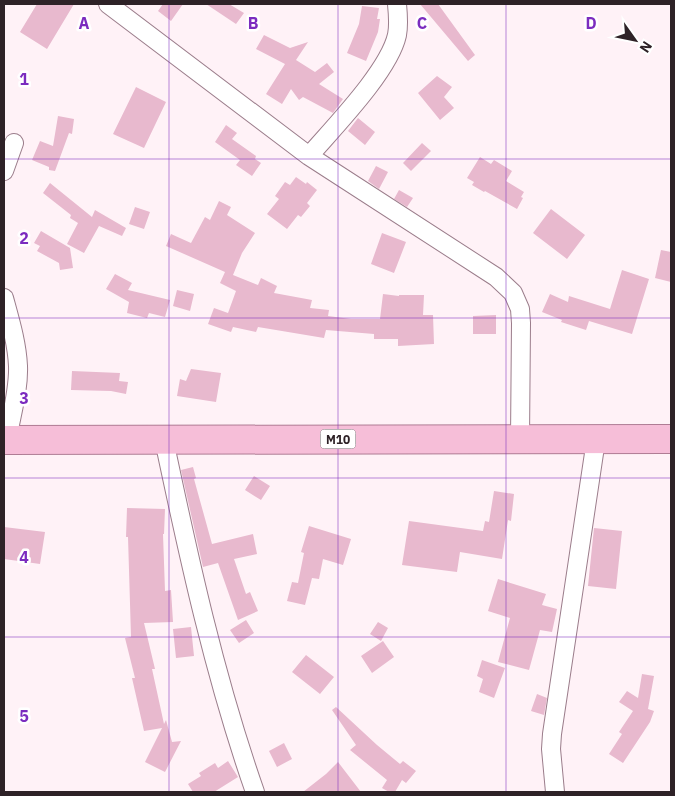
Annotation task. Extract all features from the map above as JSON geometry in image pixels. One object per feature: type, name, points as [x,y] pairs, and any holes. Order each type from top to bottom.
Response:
[{"type":"highway","name":"M10","points":[[6,440],[671,439]]},
{"type":"street","points":[[108,4],[308,156],[496,277],[513,293],[518,302],[522,323],[520,439]]},
{"type":"street","points":[[308,156],[368,86],[388,57],[396,35],[401,7]]},
{"type":"street","points":[[4,171],[14,143]]},
{"type":"street","points":[[4,298],[15,345],[18,368],[6,440]]},
{"type":"street","points":[[164,440],[186,546],[213,653],[232,724],[255,792]]},
{"type":"street","points":[[554,792],[551,749],[552,734],[596,440]]},
{"type":"building","points":[[37,4],[74,4],[47,49],[20,32]]},
{"type":"building","points":[[163,4],[183,4],[171,21],[158,11]]},
{"type":"building","points":[[206,4],[229,4],[244,13],[236,24]]},
{"type":"building","points":[[420,4],[438,4],[475,55],[468,61]]},
{"type":"building","points":[[362,6],[379,8],[377,19],[380,19],[378,32],[366,61],[347,53],[359,24]]},
{"type":"building","points":[[264,35],[290,48],[308,42],[296,60],[315,72],[327,63],[334,72],[319,84],[343,99],[333,113],[303,97],[299,100],[291,89],[282,104],[266,94],[285,64],[256,49]]},
{"type":"building","points":[[437,76],[452,87],[444,97],[454,108],[440,120],[418,93]]},
{"type":"building","points":[[136,87],[166,102],[144,148],[113,134]]},
{"type":"building","points":[[58,116],[74,119],[72,134],[69,133],[55,171],[49,170],[49,167],[32,160],[40,141],[53,146]]},
{"type":"building","points":[[358,118],[375,132],[365,145],[348,131]]},
{"type":"building","points":[[226,125],[237,133],[232,139],[256,156],[255,159],[261,163],[252,176],[236,165],[240,160],[215,142]]},
{"type":"building","points":[[422,143],[431,151],[411,171],[403,163]]},
{"type":"building","points":[[480,157],[491,164],[494,160],[512,171],[506,181],[524,192],[517,209],[472,185],[474,182],[467,178]]},
{"type":"building","points":[[376,166],[388,172],[379,189],[368,181]]},
{"type":"building","points":[[296,177],[306,184],[307,182],[317,190],[307,203],[310,206],[301,217],[298,215],[287,229],[267,214],[279,199],[275,196],[285,182],[290,185]]},
{"type":"building","points":[[50,183],[92,217],[95,210],[126,228],[122,236],[99,226],[84,253],[67,244],[78,223],[70,218],[71,215],[43,193]]},
{"type":"building","points":[[399,190],[413,198],[407,207],[394,199]]},
{"type":"building","points":[[219,201],[231,207],[227,215],[255,233],[242,253],[233,275],[258,285],[261,278],[277,286],[274,293],[312,300],[310,308],[329,310],[328,316],[351,319],[380,319],[383,294],[399,296],[424,295],[423,315],[433,315],[434,344],[398,346],[398,339],[374,339],[374,334],[326,330],[324,338],[258,327],[256,332],[233,327],[231,332],[208,324],[214,308],[228,313],[236,291],[220,283],[225,272],[166,246],[171,234],[191,243],[205,217],[210,220]]},
{"type":"building","points":[[135,207],[150,212],[144,229],[129,224]]},
{"type":"building","points":[[551,209],[585,235],[567,259],[533,233]]},
{"type":"building","points":[[41,231],[70,248],[73,268],[60,270],[59,263],[37,251],[40,246],[34,243]]},
{"type":"building","points":[[382,233],[406,242],[394,273],[371,264]]},
{"type":"building","points":[[661,250],[671,252],[671,282],[655,278]]},
{"type":"building","points":[[622,270],[649,279],[632,334],[589,321],[586,330],[561,322],[562,320],[542,312],[550,294],[568,302],[569,296],[610,309]]},
{"type":"building","points":[[115,274],[132,283],[128,290],[170,300],[165,317],[149,313],[147,318],[127,313],[129,302],[106,289]]},
{"type":"building","points":[[177,290],[194,294],[190,311],[173,306]]},
{"type":"building","points":[[496,315],[496,334],[473,334],[473,316]]},
{"type":"building","points":[[191,369],[221,373],[216,402],[177,396],[180,379],[186,381]]},
{"type":"building","points":[[72,371],[120,373],[119,381],[128,382],[126,394],[111,391],[71,390]]},
{"type":"building","points":[[193,467],[196,478],[194,479],[212,544],[253,534],[257,554],[234,559],[246,594],[250,592],[258,611],[238,620],[218,563],[203,567],[181,470]]},
{"type":"building","points":[[254,476],[270,486],[261,500],[245,490]]},
{"type":"building","points":[[494,491],[514,494],[511,521],[508,520],[502,559],[460,552],[457,572],[402,565],[409,521],[483,531],[485,521],[489,522]]},
{"type":"building","points":[[127,508],[165,509],[163,534],[165,591],[171,590],[173,622],[144,623],[155,669],[152,669],[164,724],[166,720],[172,742],[181,741],[165,772],[145,762],[162,728],[144,731],[132,678],[135,678],[125,638],[131,637],[128,537],[126,537]]},
{"type":"building","points":[[309,526],[351,539],[343,565],[323,559],[319,579],[312,578],[305,605],[287,601],[292,582],[298,583],[304,553],[301,552]]},
{"type":"building","points":[[4,527],[45,532],[40,564],[4,559]]},
{"type":"building","points":[[594,528],[622,531],[616,589],[588,586]]},
{"type":"building","points":[[498,579],[546,594],[542,605],[557,609],[552,632],[540,630],[529,670],[498,662],[510,618],[488,611]]},
{"type":"building","points":[[246,620],[254,633],[239,643],[230,630]]},
{"type":"building","points":[[378,622],[388,628],[381,641],[370,634]]},
{"type":"building","points":[[191,627],[194,656],[176,658],[173,629]]},
{"type":"building","points":[[383,641],[394,657],[372,673],[361,656]]},
{"type":"building","points":[[306,655],[334,677],[320,694],[292,672]]},
{"type":"building","points":[[482,660],[505,668],[494,698],[479,692],[483,679],[477,676]]},
{"type":"building","points":[[642,674],[654,676],[648,709],[654,711],[650,722],[623,763],[609,754],[622,734],[619,732],[633,711],[619,702],[627,691],[638,698]]},
{"type":"building","points":[[537,694],[547,698],[544,715],[531,711]]},
{"type":"building","points":[[336,707],[400,764],[403,761],[416,771],[406,783],[402,780],[395,792],[389,792],[382,788],[387,780],[350,750],[356,745],[332,710]]},
{"type":"building","points":[[284,743],[292,759],[277,767],[269,751]]},
{"type":"building","points":[[228,761],[238,777],[214,792],[193,792],[188,784],[201,776],[199,773],[215,763],[218,768]]},
{"type":"building","points":[[338,762],[361,792],[303,792],[326,774]]}]
